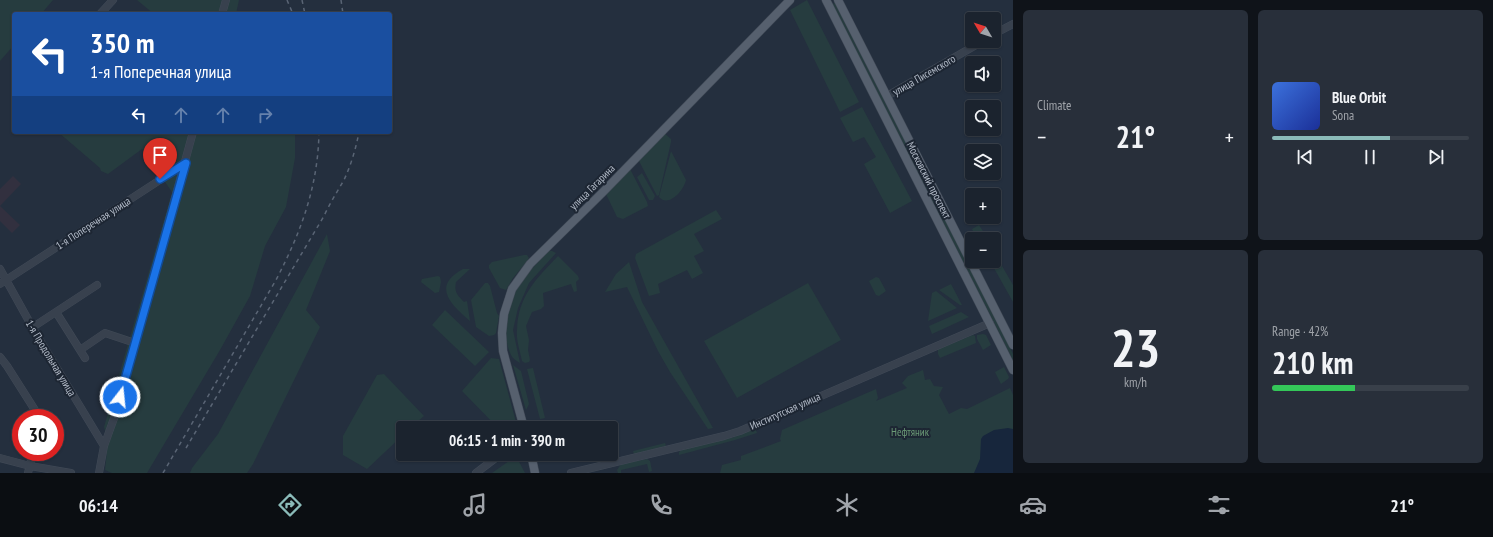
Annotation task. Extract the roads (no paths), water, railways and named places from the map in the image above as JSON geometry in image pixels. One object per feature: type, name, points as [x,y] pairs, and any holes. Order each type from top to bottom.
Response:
[{"type":"main road","name":"улица Гагарина","points":[[522,421],[504,351],[502,333],[504,314],[512,288],[530,264],[603,192],[790,0]]},
{"type":"main road","name":"Московский проспект","points":[[838,0],[1013,345]]},
{"type":"main road","name":"Московский проспект","points":[[826,1],[1013,370]]},
{"type":"main road","points":[[532,461],[535,473]]},
{"type":"street","points":[[102,12],[113,0]]},
{"type":"street","points":[[223,12],[226,0]]},
{"type":"street","points":[[1001,30],[1013,24]]},
{"type":"street","name":"улица Писемского","points":[[887,96],[971,48]]},
{"type":"street","points":[[99,473],[104,446],[117,410],[186,163],[193,134]]},
{"type":"street","name":"1-я Поперечная улица","points":[[0,284],[186,163]]},
{"type":"street","name":"1-я Продольная улица","points":[[0,269],[104,446]]},
{"type":"street","points":[[33,327],[97,285]]},
{"type":"street","points":[[56,312],[85,358]]},
{"type":"street","name":"Институтская улица","points":[[571,473],[740,431],[990,323]]},
{"type":"street","points":[[80,350],[105,333],[135,343]]},
{"type":"street","points":[[0,357],[34,409]]},
{"type":"street","points":[[0,458],[29,469],[70,473]]},
{"type":"street","points":[[476,473],[492,461]]},
{"type":"water","points":[[1008,428],[1013,429],[1013,473],[974,473],[980,459],[981,439],[983,436],[994,430]]},
{"type":"railway","points":[[287,0],[292,12]]},
{"type":"railway","points":[[302,0],[305,12]]},
{"type":"railway","points":[[341,0],[343,12]]},
{"type":"railway","points":[[163,473],[276,280],[285,262],[300,227],[312,190],[318,152],[319,134]]},
{"type":"railway","points":[[186,448],[344,180],[353,156],[358,134]]},
{"type":"park label","name":"Нефтяник","points":[[910,432]]}]
